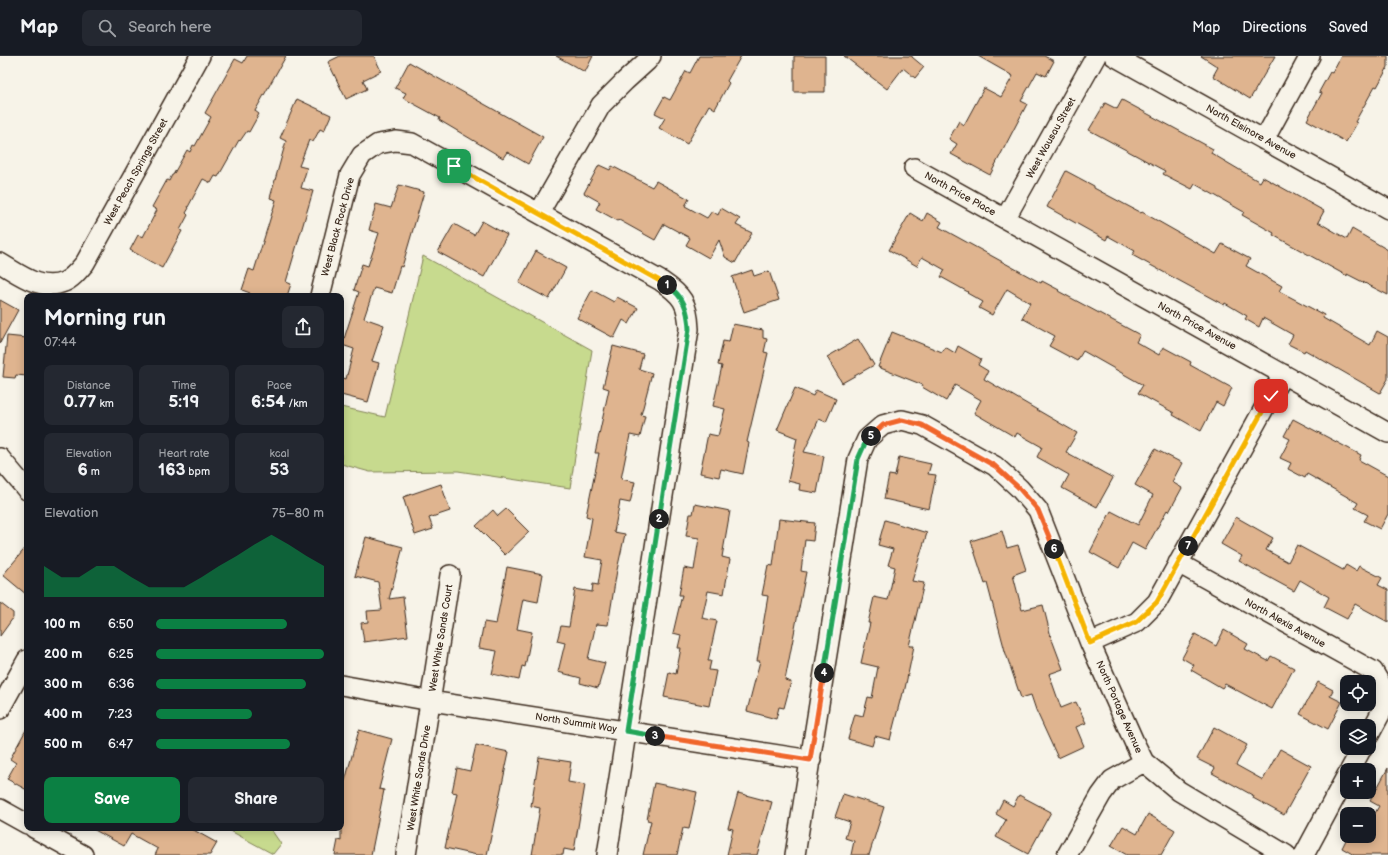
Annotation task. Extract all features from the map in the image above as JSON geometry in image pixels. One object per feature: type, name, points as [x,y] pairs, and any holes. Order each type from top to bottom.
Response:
[{"type":"street","name":"West Peach Springs Street","points":[[0,263],[35,283],[49,286],[65,282],[76,273],[85,263],[200,56]]},
{"type":"street","points":[[607,855],[689,329],[689,316],[685,305],[675,291],[661,281],[539,213],[600,105],[624,80],[648,62],[651,56]]},
{"type":"street","name":"West Wausau Street","points":[[1005,219],[1096,56]]},
{"type":"street","name":"North Elsinore Avenue","points":[[1114,56],[1388,209]]},
{"type":"street","points":[[1264,140],[1310,56]]},
{"type":"street","name":"West Black Rock Drive","points":[[321,293],[350,175],[362,155],[378,144],[396,140],[412,143],[539,213]]},
{"type":"street","name":"North Price Place","points":[[914,168],[1005,219]]},
{"type":"street","name":"North Price Avenue","points":[[1005,219],[1388,433]]},
{"type":"street","points":[[1090,643],[1136,622],[1157,602],[1283,374]]},
{"type":"street","name":"North Portage Avenue","points":[[810,760],[858,459],[867,439],[883,425],[902,420],[922,425],[995,466],[1019,488],[1038,510],[1090,643],[1144,762],[1179,791],[1286,855]]},
{"type":"street","points":[[0,458],[24,486]]},
{"type":"street","name":"North Alexis Avenue","points":[[1178,563],[1373,671],[1384,690],[1384,707],[1376,722]]},
{"type":"street","name":"West White Sands Court","points":[[431,701],[450,575]]},
{"type":"street","points":[[0,709],[24,665]]},
{"type":"street","name":"North Summit Way","points":[[344,686],[431,701],[810,760]]},
{"type":"street","name":"West White Sands Drive","points":[[406,855],[431,701]]},
{"type":"street","points":[[795,855],[810,760]]},
{"type":"street","points":[[1067,855],[1101,795],[1112,780],[1144,762]]},
{"type":"street","points":[[1304,855],[1340,789]]},
{"type":"street","points":[[0,809],[24,822]]},
{"type":"street","points":[[39,831],[83,855]]},
{"type":"green space","points":[[423,256],[592,350],[570,488],[458,471],[370,472],[344,465],[344,408],[385,417]]},
{"type":"green space","points":[[231,831],[272,831],[281,844],[273,854]]},
{"type":"building","points":[[247,56],[286,56],[255,111],[259,114],[249,132],[247,131],[240,141],[239,140],[218,177],[215,176],[211,183],[203,179],[188,207],[189,208],[186,213],[188,215],[180,230],[182,231],[162,268],[130,250],[138,235],[143,237],[157,210],[152,207],[167,180],[169,181],[173,175],[187,150],[190,152],[193,145],[195,146],[211,117],[205,113],[235,59],[243,63]]},
{"type":"building","points":[[340,56],[374,56],[381,71],[363,80],[367,89],[346,99],[328,62]]},
{"type":"building","points":[[556,56],[593,56],[585,72]]},
{"type":"building","points":[[699,56],[741,56],[727,81],[729,83],[715,109],[709,105],[687,144],[659,128],[665,118],[655,113],[664,97],[670,100],[686,71],[690,73]]},
{"type":"building","points":[[794,56],[825,56],[825,92],[794,92]]},
{"type":"building","points":[[844,56],[912,56],[924,67],[915,78],[903,68],[887,89]]},
{"type":"building","points":[[978,56],[1044,56],[1054,61],[1046,76],[1037,72],[1021,101],[1027,104],[990,175],[951,154],[957,144],[949,139],[959,121],[964,125],[984,88],[1001,97],[1013,76]]},
{"type":"building","points":[[1201,56],[1275,56],[1250,99],[1213,76],[1218,67]]},
{"type":"building","points":[[1341,56],[1388,56],[1388,67],[1377,87],[1375,86],[1355,122],[1357,123],[1346,142],[1307,120],[1322,93],[1319,92]]},
{"type":"building","points":[[409,62],[543,137],[528,164],[507,152],[503,158],[439,120],[440,118],[403,98],[406,93],[395,88]]},
{"type":"building","points":[[297,99],[331,115],[324,131],[320,129],[313,142],[309,140],[299,166],[307,168],[301,188],[313,191],[286,282],[291,284],[288,293],[250,293],[242,290],[249,269],[254,271],[276,200],[270,198],[286,141],[280,138]]},
{"type":"building","points":[[1122,100],[1213,149],[1211,153],[1260,182],[1263,177],[1324,211],[1318,222],[1347,239],[1352,229],[1388,250],[1388,295],[1347,274],[1347,276],[1273,235],[1274,233],[1242,215],[1244,212],[1195,184],[1192,189],[1163,174],[1165,171],[1089,130],[1105,103],[1117,109]]},
{"type":"building","points":[[599,165],[610,170],[612,166],[652,187],[656,181],[689,199],[685,206],[707,218],[712,211],[718,215],[721,208],[740,219],[736,225],[752,233],[735,263],[725,257],[719,240],[709,258],[686,245],[690,238],[664,224],[655,240],[596,209],[600,202],[584,193]]},
{"type":"building","points":[[1066,171],[1094,186],[1094,188],[1141,213],[1142,212],[1216,254],[1222,244],[1250,259],[1246,266],[1282,286],[1279,291],[1324,315],[1323,318],[1370,345],[1377,331],[1388,337],[1388,379],[1380,393],[1305,350],[1304,352],[1288,344],[1293,335],[1263,318],[1259,327],[1245,319],[1247,316],[1225,303],[1224,305],[1132,255],[1135,251],[1108,236],[1106,240],[1047,207]]},
{"type":"building","points":[[399,185],[424,192],[402,267],[400,266],[392,293],[374,288],[364,318],[384,325],[372,361],[379,363],[368,402],[344,396],[344,378],[346,379],[354,349],[344,346],[344,339],[359,292],[354,290],[362,264],[368,266],[379,233],[369,230],[376,204],[391,208]]},
{"type":"building","points":[[910,213],[923,221],[927,213],[942,222],[939,227],[1041,283],[1042,281],[1059,290],[1058,291],[1140,335],[1136,342],[1159,355],[1163,347],[1191,362],[1190,365],[1232,388],[1223,406],[1216,402],[1201,431],[1173,415],[1174,413],[1138,393],[1143,385],[1083,351],[1077,361],[1049,346],[1055,336],[1022,318],[1030,303],[1007,289],[992,315],[979,308],[983,302],[941,277],[945,270],[922,257],[917,266],[889,250]]},
{"type":"building","points":[[482,221],[507,235],[484,277],[438,252],[454,224],[474,235]]},
{"type":"building","points":[[536,251],[566,268],[549,299],[519,283]]},
{"type":"building","points":[[752,270],[754,276],[769,271],[779,300],[744,312],[732,277]]},
{"type":"building","points":[[592,290],[614,302],[617,297],[638,308],[629,324],[623,320],[614,338],[577,318]]},
{"type":"building","points":[[0,300],[18,310],[0,343]]},
{"type":"building","points":[[733,324],[763,330],[763,338],[767,339],[764,352],[768,353],[747,442],[749,443],[743,474],[721,469],[719,477],[700,473],[708,434],[718,436],[725,409],[713,406],[722,366],[718,365],[723,341],[729,342]]},
{"type":"building","points":[[892,332],[942,352],[945,347],[955,353],[958,346],[981,359],[978,365],[988,371],[984,379],[1077,433],[1066,452],[1113,478],[1097,507],[1062,488],[1069,475],[1037,457],[1042,447],[1017,433],[1015,437],[974,413],[981,400],[955,385],[946,401],[922,387],[923,385],[878,367]]},
{"type":"building","points":[[7,336],[24,338],[24,376],[16,375],[15,378],[3,377]]},
{"type":"building","points":[[858,339],[874,365],[842,383],[827,357]]},
{"type":"building","points":[[613,346],[643,354],[639,369],[652,373],[641,415],[645,416],[640,437],[630,435],[621,479],[635,482],[630,503],[620,501],[614,532],[625,534],[617,570],[608,625],[596,624],[588,659],[605,663],[598,688],[580,683],[581,678],[558,672],[565,643],[557,641],[561,626],[569,627],[575,589],[592,592],[593,584],[598,585],[602,560],[585,557],[592,518],[586,516],[599,453],[595,453],[609,389],[603,387]]},
{"type":"building","points":[[795,388],[813,396],[816,390],[836,399],[826,422],[819,419],[804,452],[824,456],[817,493],[799,490],[800,484],[788,481],[797,438],[777,430]]},
{"type":"building","points":[[1293,419],[1361,455],[1359,460],[1388,476],[1388,514],[1380,529],[1364,521],[1368,515],[1355,508],[1358,503],[1307,474],[1305,478],[1288,469],[1291,463],[1280,458],[1290,439],[1284,436]]},
{"type":"building","points":[[1155,449],[1182,463],[1172,482],[1182,488],[1169,512],[1167,510],[1145,550],[1132,543],[1119,568],[1090,552],[1111,511],[1138,525],[1153,495],[1135,485]]},
{"type":"building","points":[[899,457],[931,464],[928,474],[936,475],[929,509],[884,499],[889,475],[895,476]]},
{"type":"building","points":[[441,484],[450,511],[429,518],[433,529],[415,535],[403,497]]},
{"type":"building","points":[[695,504],[730,511],[722,557],[730,559],[724,594],[708,591],[702,618],[717,621],[708,661],[711,661],[709,670],[716,671],[709,706],[664,697],[669,672],[676,674],[681,648],[678,648],[681,635],[673,633],[682,595],[679,595],[684,568],[694,570],[699,538],[686,536],[690,514],[693,514]]},
{"type":"building","points":[[506,509],[529,532],[505,555],[476,526],[493,510],[498,516]]},
{"type":"building","points":[[1236,517],[1273,538],[1266,550],[1288,562],[1297,545],[1343,570],[1346,565],[1356,571],[1359,566],[1382,578],[1378,585],[1388,590],[1388,622],[1355,604],[1347,619],[1324,607],[1329,597],[1300,580],[1294,591],[1239,561],[1242,556],[1221,544]]},
{"type":"building","points":[[779,519],[815,523],[813,541],[805,540],[801,571],[806,572],[785,680],[791,682],[784,708],[779,707],[776,719],[747,711],[760,661],[757,661],[768,596],[762,595],[768,565],[773,566]]},
{"type":"building","points":[[885,520],[927,533],[912,581],[924,583],[909,646],[914,646],[904,693],[902,693],[890,740],[875,736],[872,746],[848,739],[855,714],[863,716],[868,697],[872,698],[878,667],[861,663],[874,597],[888,600],[895,567],[888,565],[893,549],[878,545]]},
{"type":"building","points":[[1002,531],[1007,548],[1018,545],[1026,570],[1013,575],[1022,610],[1043,605],[1051,637],[1063,669],[1049,674],[1061,708],[1076,702],[1086,723],[1076,727],[1084,746],[1058,758],[1036,710],[1031,695],[1021,698],[1005,651],[987,583],[985,584],[971,541]]},
{"type":"building","points":[[366,537],[403,547],[389,599],[403,597],[408,636],[364,642],[361,623],[368,622],[367,611],[382,610],[378,582],[355,576]]},
{"type":"building","points":[[24,550],[24,592],[3,575]]},
{"type":"building","points":[[507,567],[543,574],[538,602],[523,599],[517,629],[532,632],[525,667],[522,666],[519,680],[492,674],[497,651],[479,648],[484,622],[496,624]]},
{"type":"building","points":[[0,603],[13,613],[13,618],[0,636]]},
{"type":"building","points":[[1224,630],[1248,644],[1245,649],[1268,661],[1271,656],[1294,668],[1272,709],[1225,684],[1222,688],[1191,670],[1194,665],[1182,658],[1195,634],[1216,646]]},
{"type":"building","points":[[1318,682],[1333,690],[1330,696],[1340,701],[1340,706],[1328,729],[1300,714]]},
{"type":"building","points":[[1214,727],[1247,745],[1236,765],[1263,780],[1280,749],[1311,766],[1284,815],[1253,798],[1254,796],[1212,773],[1215,768],[1197,759]]},
{"type":"building","points":[[359,730],[392,739],[379,789],[384,790],[371,855],[335,855],[338,840],[341,841],[341,831],[344,831],[345,781]]},
{"type":"building","points":[[24,733],[24,788],[7,779],[16,763],[10,759]]},
{"type":"building","points":[[476,745],[509,752],[487,855],[477,855],[445,848],[457,793],[452,792],[457,768],[470,771]]},
{"type":"building","points":[[539,757],[571,762],[568,782],[585,785],[574,851],[564,849],[563,855],[532,855],[540,808],[531,806]]},
{"type":"building","points":[[1388,768],[1388,855],[1354,855],[1342,848],[1344,843],[1376,843],[1376,811],[1379,806],[1370,801],[1371,799],[1376,799],[1376,790]]},
{"type":"building","points":[[654,783],[697,792],[689,829],[683,828],[677,855],[643,855],[651,821],[647,820]]},
{"type":"building","points":[[738,793],[772,802],[757,855],[727,855],[733,829],[728,828]]},
{"type":"building","points":[[843,794],[884,807],[869,855],[851,855],[854,841],[845,838],[850,822],[835,817]]},
{"type":"building","points":[[1019,795],[1051,812],[1028,854],[996,837],[1006,820],[996,814],[1003,800],[1013,806]]},
{"type":"building","points":[[1148,814],[1175,830],[1161,855],[1127,855],[1111,846],[1123,826],[1137,834]]},
{"type":"building","points":[[96,831],[195,831],[217,843],[210,855],[155,855],[158,849],[131,834],[124,846]]},
{"type":"route","points":[[454,166],[661,281],[675,291],[685,305],[689,316],[689,329],[626,731],[810,760],[858,459],[867,439],[883,425],[902,420],[922,425],[995,466],[1019,488],[1038,510],[1090,643],[1136,622],[1157,602],[1271,396]]}]
